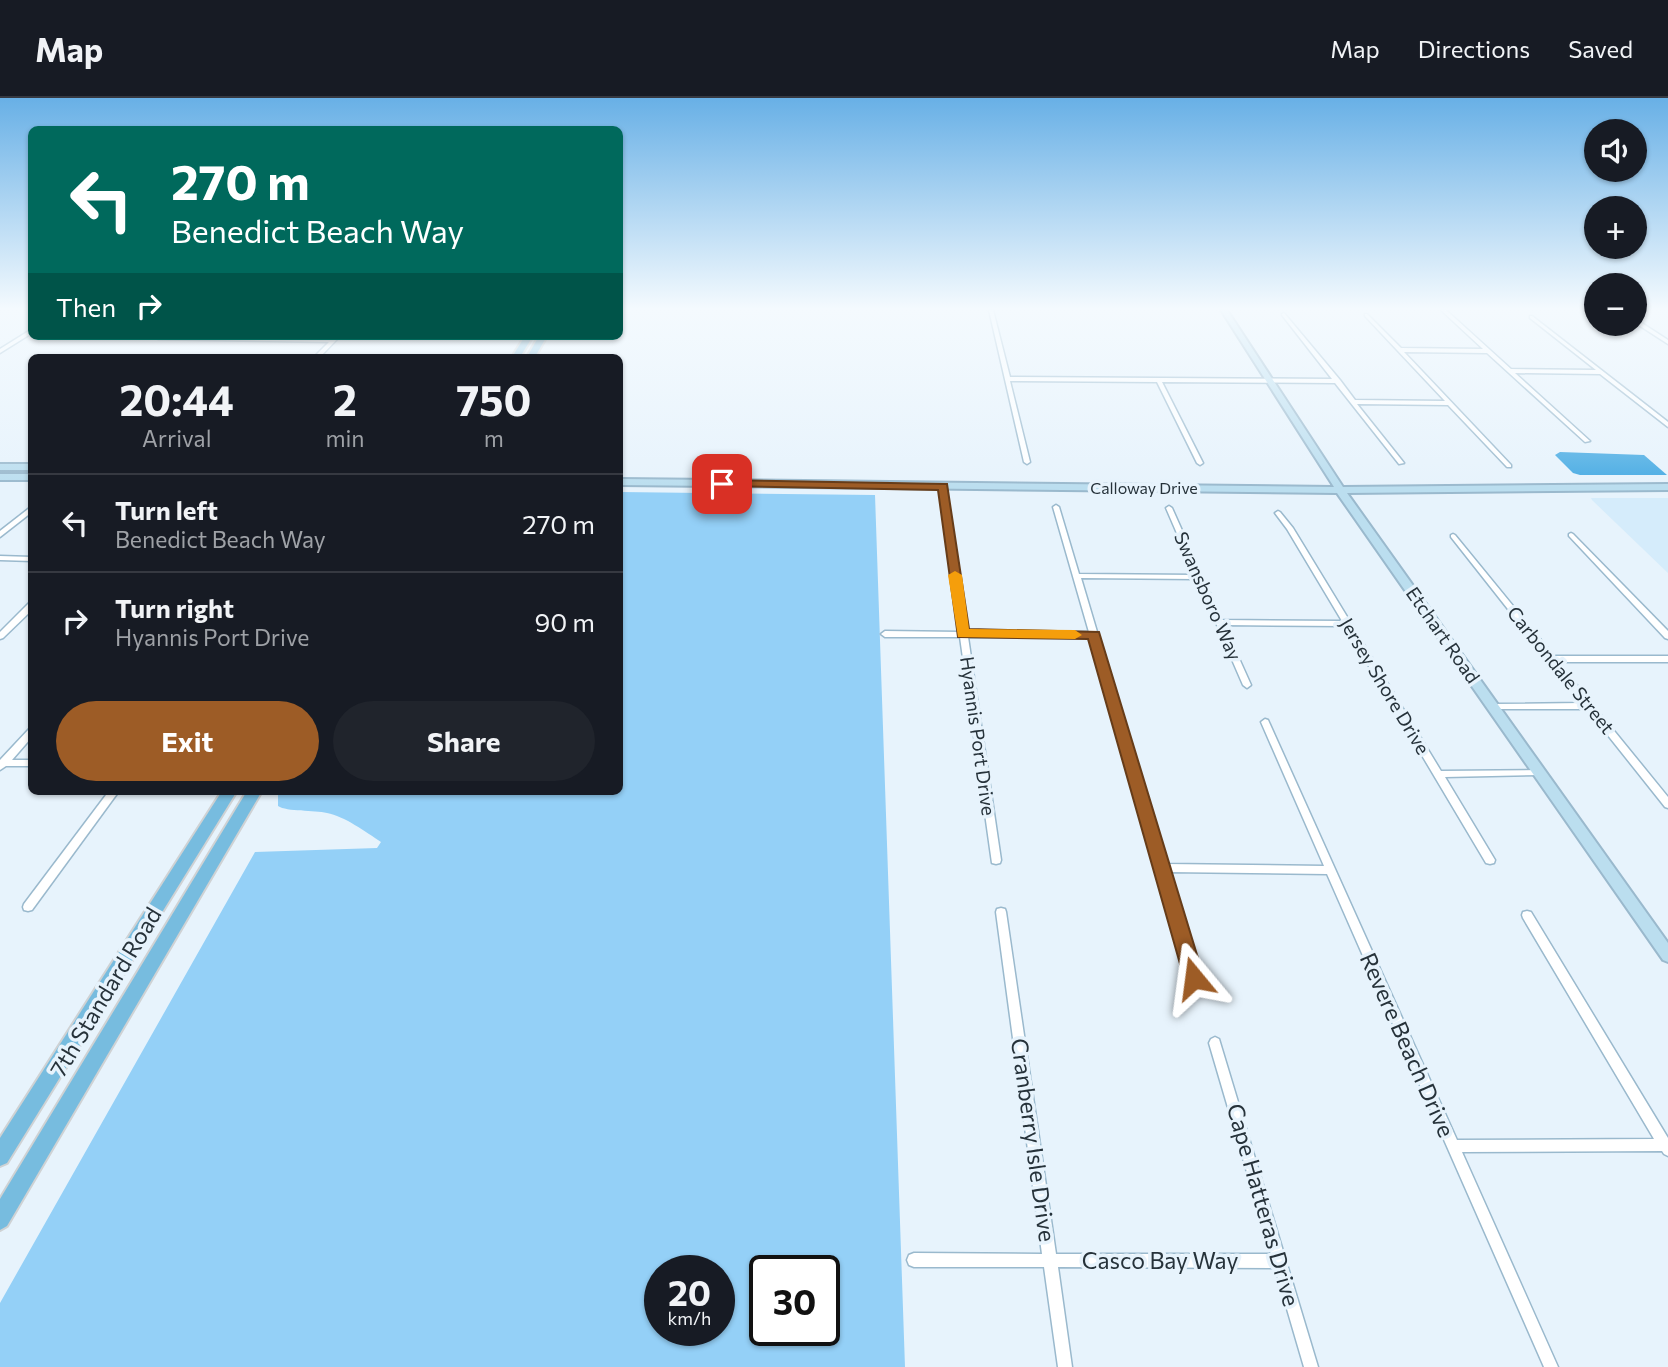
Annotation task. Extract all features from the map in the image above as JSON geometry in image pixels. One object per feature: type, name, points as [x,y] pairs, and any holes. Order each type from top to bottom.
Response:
[{"type":"main road","name":"Etchart Road","points":[[1263,369],[1340,490],[1668,955]]},
{"type":"main road","points":[[0,467],[28,467]]},
{"type":"main road","points":[[0,477],[28,477]]},
{"type":"main road","name":"Calloway Drive","points":[[623,482],[1340,490],[1668,487]]},
{"type":"main road","name":"7th Standard Road","points":[[0,1156],[227,795]]},
{"type":"main road","name":"7th Standard Road","points":[[0,1219],[253,795]]},
{"type":"street","points":[[1005,369],[1027,462]]},
{"type":"street","points":[[1329,369],[1401,463]]},
{"type":"street","points":[[1418,369],[1509,466]]},
{"type":"street","points":[[1598,369],[1668,425]]},
{"type":"street","points":[[1509,371],[1601,372]]},
{"type":"street","points":[[1509,371],[1587,441]]},
{"type":"street","points":[[1007,379],[1338,381]]},
{"type":"street","points":[[1158,379],[1200,463]]},
{"type":"street","points":[[1355,402],[1450,403]]},
{"type":"street","name":"Hyannis Port Drive","points":[[943,487],[996,860]]},
{"type":"street","points":[[1056,507],[1194,978]]},
{"type":"street","name":"Swansboro Way","points":[[1169,508],[1247,685]]},
{"type":"street","points":[[0,535],[28,511]]},
{"type":"street","name":"Jersey Shore Drive","points":[[1278,513],[1290,528],[1490,860]]},
{"type":"street","points":[[1572,535],[1668,636]]},
{"type":"street","name":"Carbondale Street","points":[[1453,536],[1668,804]]},
{"type":"street","points":[[0,558],[28,559]]},
{"type":"street","points":[[1078,576],[1199,577]]},
{"type":"street","points":[[0,636],[28,609]]},
{"type":"street","points":[[1219,622],[1348,624]]},
{"type":"street","points":[[885,634],[1094,635]]},
{"type":"street","points":[[1553,659],[1668,659]]},
{"type":"street","points":[[1494,707],[1590,706]]},
{"type":"street","name":"Revere Beach Drive","points":[[1265,722],[1551,1367]]},
{"type":"street","points":[[1,764],[28,735]]},
{"type":"street","points":[[1,764],[28,763]]},
{"type":"street","points":[[1438,775],[1539,772]]},
{"type":"street","points":[[28,906],[111,795]]},
{"type":"street","points":[[1163,868],[1330,870]]},
{"type":"street","name":"Cranberry Isle Drive","points":[[1001,912],[1065,1367]]},
{"type":"street","points":[[1527,915],[1667,1147]]},
{"type":"street","name":"Cape Hatteras Drive","points":[[1215,1043],[1311,1367]]},
{"type":"street","points":[[1452,1146],[1667,1147]]},
{"type":"street","name":"Casco Bay Way","points":[[914,1260],[1279,1261]]},
{"type":"shaded area","points":[[1560,452],[1644,455],[1667,475],[1580,475],[1573,473],[1555,455]]},
{"type":"shaded area","points":[[623,492],[875,495],[905,1367],[0,1367],[0,1303],[255,852],[377,848],[381,842],[340,817],[322,812],[278,806],[278,795],[623,795]]},
{"type":"shaded area","points":[[1591,498],[1668,498],[1668,573],[1592,500]]},
{"type":"slow traffic","points":[[955,575],[963,634],[1075,635]]},
{"type":"route","points":[[722,484],[943,487],[963,634],[1094,635],[1194,978]]}]
